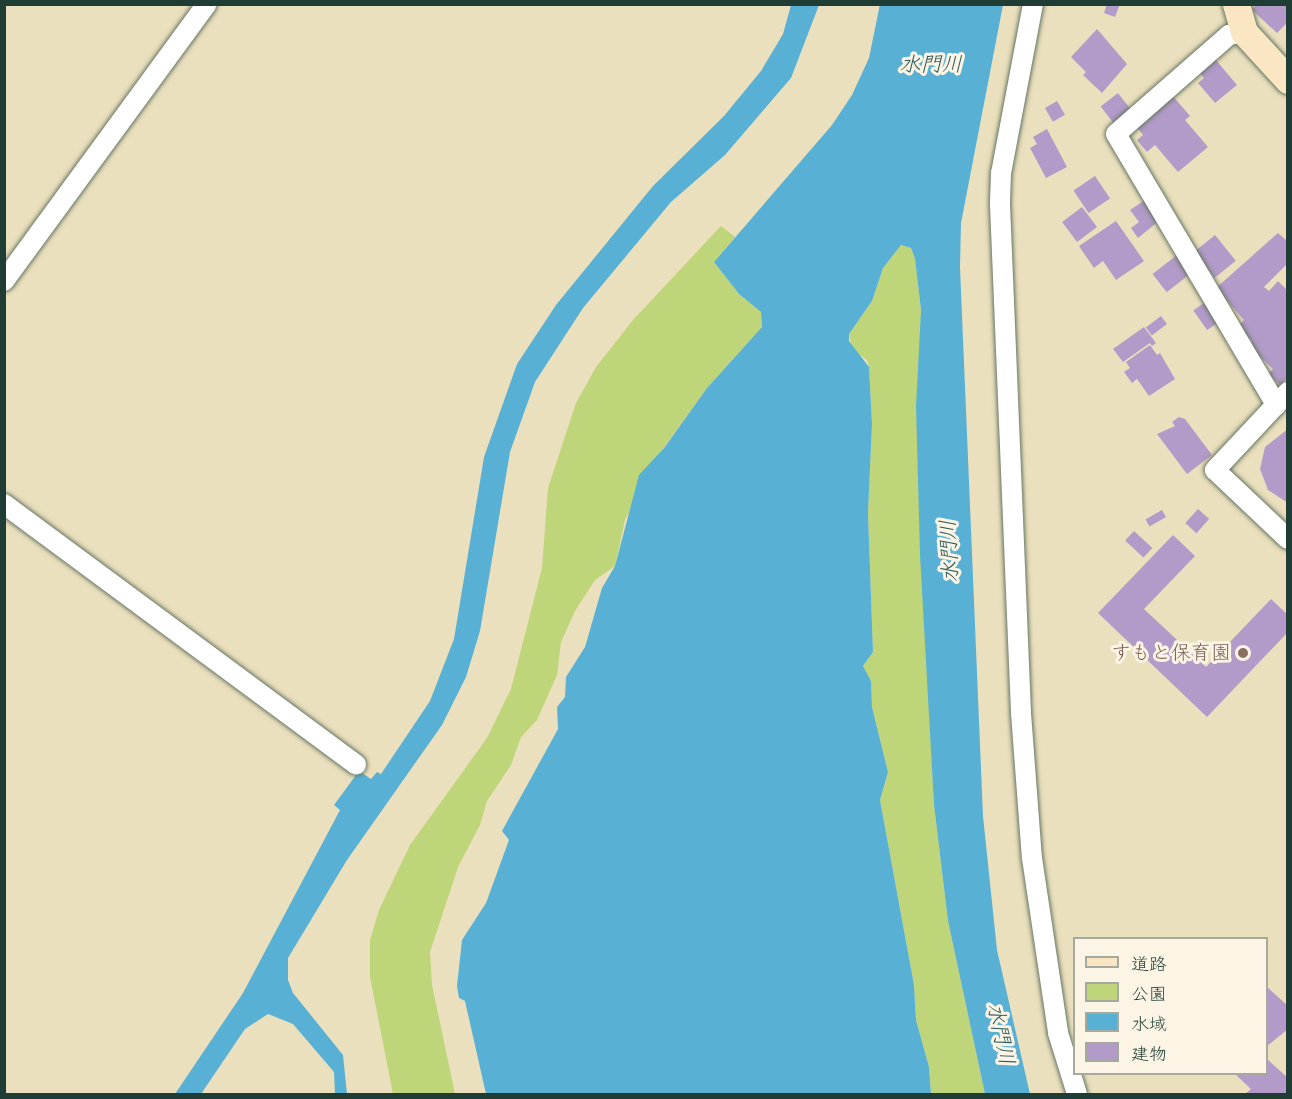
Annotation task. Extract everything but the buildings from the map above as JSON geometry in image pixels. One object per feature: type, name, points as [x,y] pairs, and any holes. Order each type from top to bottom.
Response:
[{"type":"street","points":[[4,281],[207,4]]},
{"type":"street","points":[[1033,4],[1001,173],[1000,205],[1021,703],[1032,858],[1058,1033],[1077,1095]]},
{"type":"street","points":[[1236,4],[1244,32],[1287,81]]},
{"type":"street","points":[[1244,32],[1229,35],[1116,134],[1282,398],[1215,470],[1287,539]]},
{"type":"street","points":[[4,504],[356,764]]},
{"type":"green space","points":[[721,226],[735,237],[714,262],[739,294],[761,312],[762,327],[707,388],[659,454],[625,520],[615,566],[595,580],[575,611],[561,642],[557,675],[537,720],[521,737],[511,765],[487,801],[480,825],[458,867],[430,952],[432,985],[455,1094],[393,1094],[370,977],[370,940],[379,910],[410,845],[487,738],[511,689],[542,568],[548,488],[576,403],[596,367],[633,320]]},
{"type":"green space","points":[[901,245],[911,248],[915,259],[921,310],[918,467],[934,805],[948,921],[985,1094],[931,1094],[929,1067],[916,1020],[914,985],[880,800],[888,772],[872,707],[871,681],[863,666],[873,652],[868,513],[872,424],[869,367],[867,360],[852,349],[849,334],[872,301],[883,268]]},
{"type":"water","name":"水門川","points":[[880,4],[1003,5],[961,223],[960,267],[983,816],[997,950],[1030,1094],[985,1094],[948,921],[934,805],[920,555],[916,406],[921,310],[915,259],[911,248],[901,245],[883,268],[872,301],[849,334],[849,341],[869,367],[872,424],[868,513],[873,652],[863,666],[871,681],[872,707],[888,772],[880,800],[914,985],[916,1020],[929,1067],[931,1094],[486,1094],[465,1001],[459,998],[457,986],[462,940],[486,903],[509,840],[502,831],[558,729],[557,707],[565,697],[566,677],[585,647],[602,588],[615,566],[639,475],[664,448],[707,388],[762,327],[761,312],[739,294],[714,262],[832,125],[852,95],[869,58]]},
{"type":"water","points":[[791,5],[819,5],[791,78],[725,155],[671,202],[583,308],[535,382],[510,452],[480,631],[466,677],[442,725],[347,860],[288,958],[288,980],[293,993],[343,1055],[347,1094],[335,1094],[334,1072],[293,1024],[268,1014],[245,1029],[201,1094],[175,1094],[243,993],[340,810],[334,805],[359,771],[371,779],[377,772],[381,774],[430,701],[454,639],[484,457],[517,364],[556,305],[653,186],[724,116],[761,71],[783,34]]},
{"type":"place","name":"すもと保育園","points":[[1243,653]]}]
